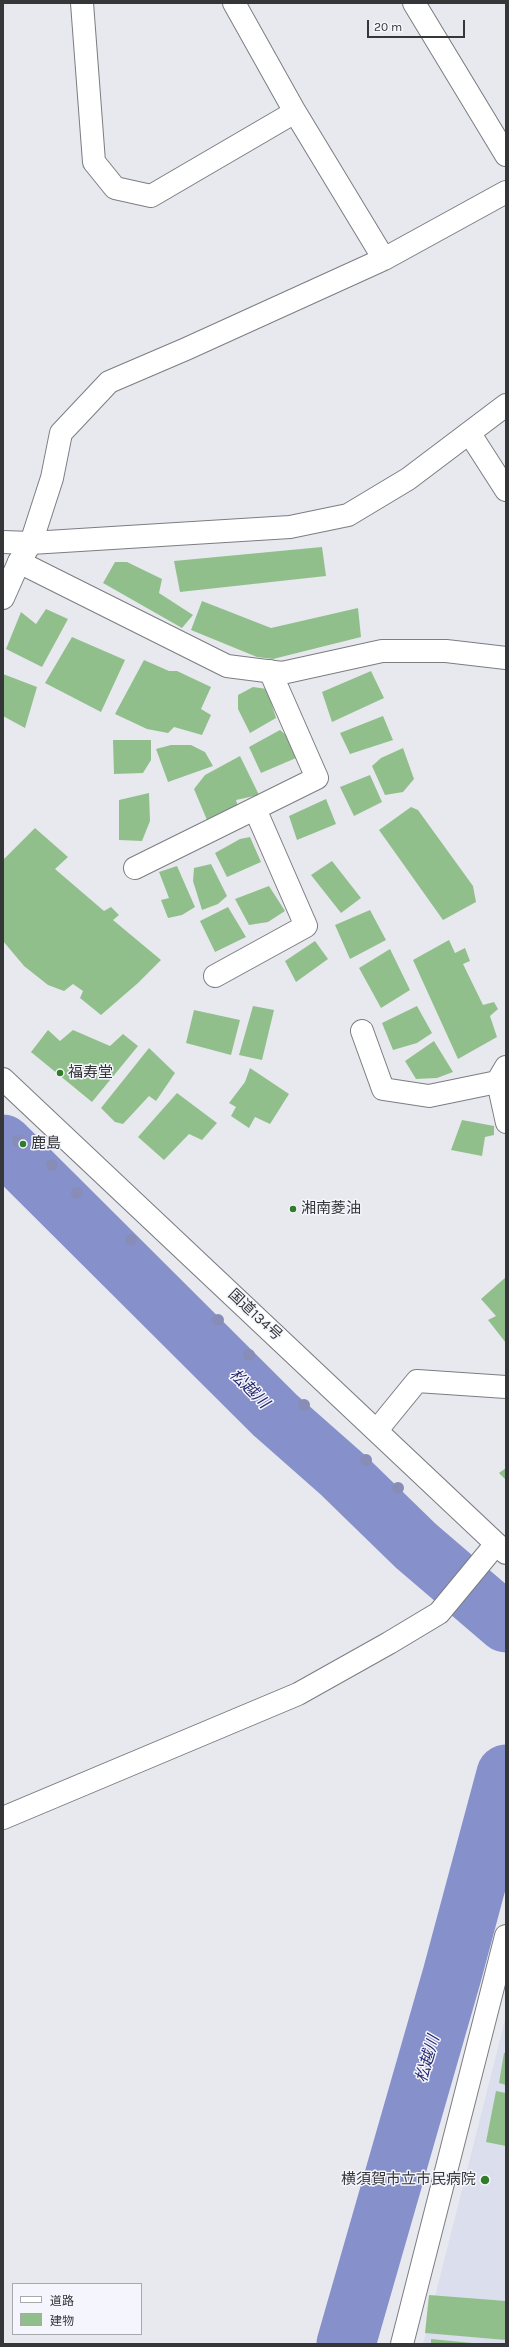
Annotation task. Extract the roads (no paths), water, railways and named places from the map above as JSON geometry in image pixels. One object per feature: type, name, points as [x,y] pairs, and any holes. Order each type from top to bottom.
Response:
[{"type":"main road","points":[[82,3],[94,162],[115,188],[151,196],[295,112]]},
{"type":"main road","points":[[234,3],[295,112],[384,259]]},
{"type":"main road","points":[[414,3],[506,155]]},
{"type":"main road","points":[[3,598],[19,562],[31,543],[52,478],[61,433],[109,382],[186,349],[384,259],[506,192]]},
{"type":"main road","points":[[3,542],[31,543],[290,527],[348,515],[408,480],[506,405]]},
{"type":"main road","points":[[470,434],[506,490]]},
{"type":"main road","points":[[19,562],[228,666],[282,673],[382,651],[446,651],[506,658]]},
{"type":"main road","points":[[135,868],[317,778],[270,671]]},
{"type":"main road","points":[[214,976],[306,926],[255,809]]},
{"type":"main road","points":[[362,1031],[383,1089],[429,1096],[502,1075]]},
{"type":"main road","name":"国道134号","points":[[3,1079],[501,1548]]},
{"type":"main road","points":[[377,1430],[417,1381],[506,1387]]},
{"type":"main road","points":[[3,1818],[298,1694],[439,1613],[501,1548]]},
{"type":"main road","points":[[402,2344],[506,1936]]},
{"type":"lane","points":[[502,1075],[506,1123]]},
{"type":"waterway","name":"松越川","points":[[3,1144],[275,1415],[343,1475],[416,1546],[506,1623]]},
{"type":"waterway","name":"松越川","points":[[346,2344],[452,1975],[506,1774]]},
{"type":"place","name":"福寿堂","points":[[60,1073]]},
{"type":"place","name":"鹿島","points":[[23,1144]]},
{"type":"place","name":"湘南菱油","points":[[293,1209]]},
{"type":"place","name":"横須賀市立市民病院","points":[[485,2180]]}]
